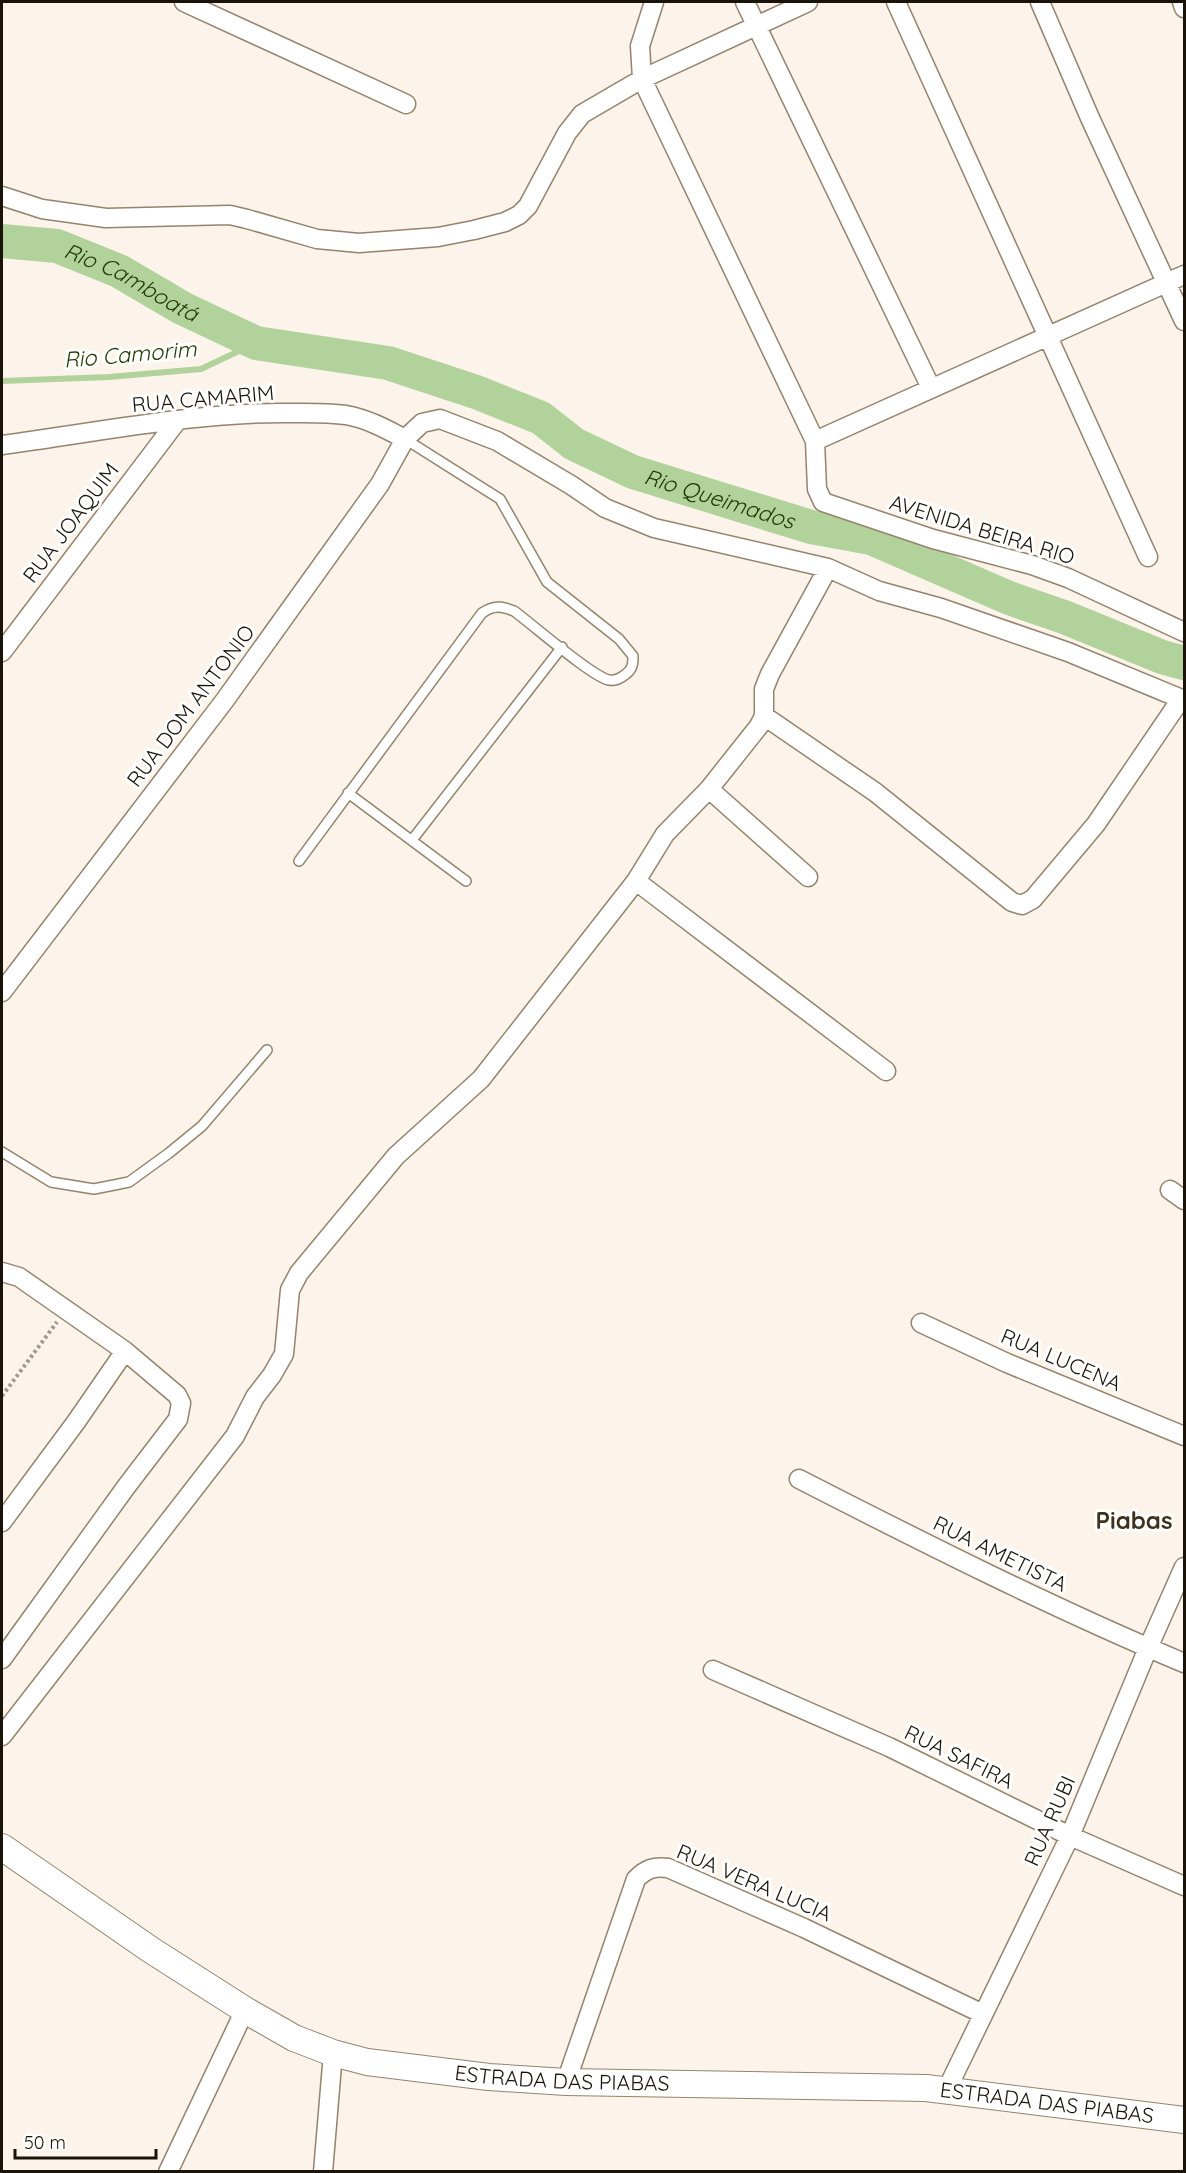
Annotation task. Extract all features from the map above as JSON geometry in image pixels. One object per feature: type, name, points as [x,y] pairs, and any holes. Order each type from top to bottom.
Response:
[{"type":"street","points":[[184,2],[406,104]]},
{"type":"street","points":[[654,2],[640,46],[642,79],[815,441],[1185,275]]},
{"type":"street","points":[[745,2],[931,388]]},
{"type":"street","points":[[2,196],[42,209],[106,218],[230,215],[317,239],[358,243],[438,237],[474,230],[505,222],[519,215],[528,206],[567,134],[582,114],[642,79],[808,2]]},
{"type":"street","points":[[896,2],[1148,557]]},
{"type":"street","points":[[1040,2],[1090,118],[1185,321]]},
{"type":"street","points":[[1182,2],[1185,8]]},
{"type":"street","name":"RUA CAMARIM","points":[[2,445],[177,421],[256,413],[328,414],[370,421],[405,439]]},
{"type":"street","points":[[405,439],[422,423],[440,418],[497,441],[605,508],[654,528],[828,568],[879,591],[942,608],[1068,652],[1183,700],[1096,824],[1033,898],[1022,905],[1012,902],[875,792],[764,716]]},
{"type":"street","name":"RUA JOAQUIM","points":[[2,652],[177,421]]},
{"type":"street","name":"RUA DOM ANTONIO","points":[[2,992],[218,709],[307,587],[380,484],[405,439]]},
{"type":"street","name":"AVENIDA BEIRA RIO","points":[[815,441],[817,489],[823,502],[933,539],[1032,565],[1068,578],[1185,632]]},
{"type":"street","points":[[2,1736],[236,1436],[255,1397],[284,1354],[290,1290],[299,1273],[396,1156],[481,1079],[636,881],[665,834],[709,789],[759,726],[764,716],[764,689],[770,674],[828,568]]},
{"type":"street","points":[[709,789],[808,877]]},
{"type":"street","points":[[636,881],[886,1071]]},
{"type":"street","points":[[2,1272],[19,1277],[125,1351],[177,1395],[181,1403],[178,1419],[2,1659]]},
{"type":"street","name":"RUA LUCENA","points":[[921,1323],[1007,1363],[1185,1436]]},
{"type":"street","points":[[2,1522],[125,1351]]},
{"type":"street","name":"RUA AMETISTA","points":[[799,1479],[989,1575],[1185,1663]]},
{"type":"street","name":"RUA RUBI","points":[[947,2090],[1070,1836],[1148,1648],[1185,1567]]},
{"type":"street","name":"RUA SAFIRA","points":[[713,1670],[890,1747],[1070,1836],[1185,1886]]},
{"type":"street","name":"ESTRADA DAS PIABAS","points":[[2,1847],[151,1950],[245,2010],[294,2038],[333,2053],[367,2062],[419,2070],[566,2082],[947,2090],[1185,2120]]},
{"type":"street","name":"RUA VERA LUCIA","points":[[566,2082],[636,1879],[657,1866],[668,1868],[804,1928],[983,2014]]},
{"type":"street","points":[[168,2172],[245,2010]]},
{"type":"street","points":[[322,2172],[333,2053]]},
{"type":"lane","points":[[298,861],[482,613],[500,606],[514,610],[594,672],[609,680],[616,680],[632,666],[633,656],[619,639],[547,582],[500,499],[405,439]]},
{"type":"lane","points":[[412,840],[562,647]]},
{"type":"lane","points":[[348,793],[466,881]]},
{"type":"lane","points":[[2,1152],[51,1182],[94,1189],[129,1182],[170,1153],[202,1126],[267,1050]]},
{"type":"path","points":[[2,1396],[66,1309]]},
{"type":"waterway","name":"Rio Queimados","points":[[2,241],[57,246],[119,271],[182,308],[256,343],[388,363],[476,392],[541,418],[574,444],[633,472],[811,527],[871,538],[1009,598],[1064,617],[1162,657],[1184,663]]},
{"type":"waterway","name":"Rio Camorim","points":[[2,381],[109,377],[201,369],[256,343]]},
{"type":"district","name":"Piabas","points":[[1134,1521]]},
{"type":"water label","name":"Rio Camboatá","points":[[132,283]]}]
